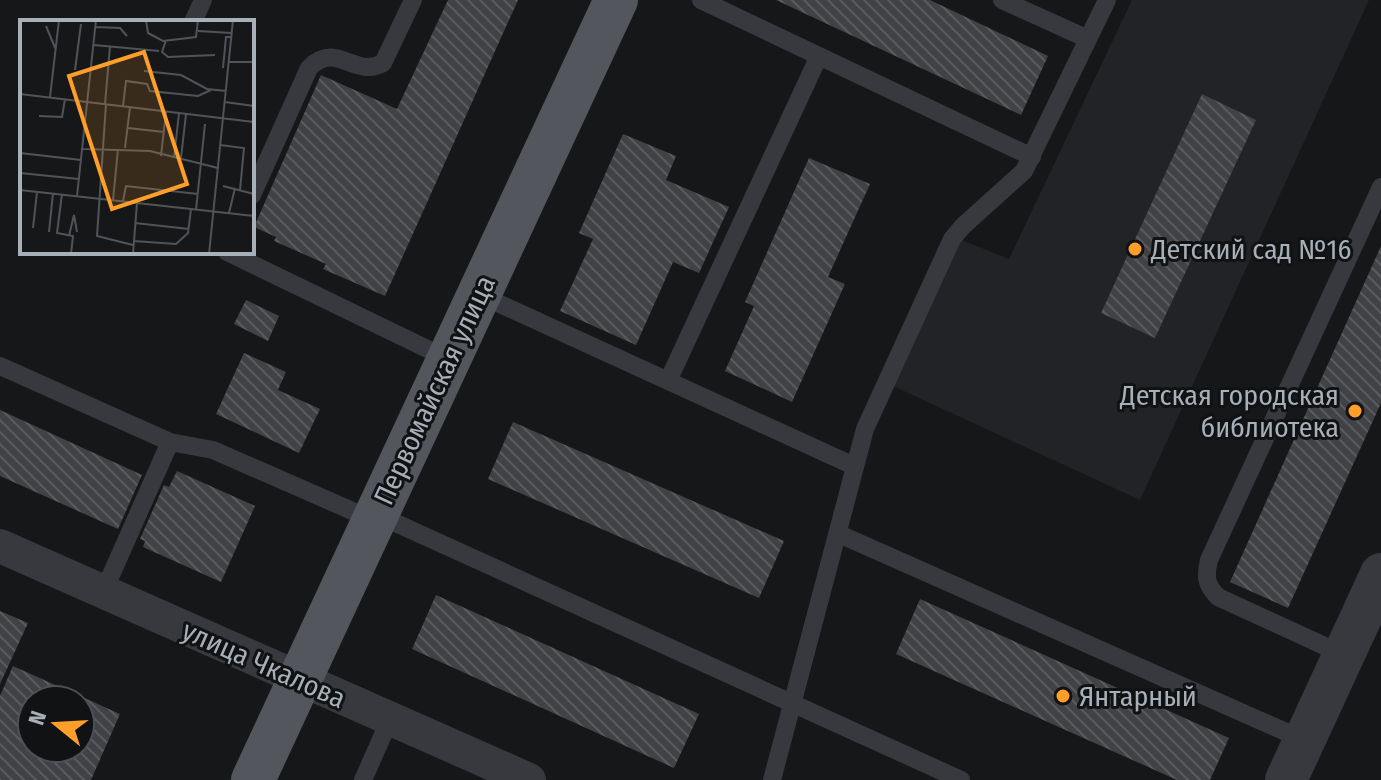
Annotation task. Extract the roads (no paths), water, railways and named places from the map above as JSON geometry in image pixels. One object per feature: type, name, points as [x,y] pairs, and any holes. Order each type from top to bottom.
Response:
[{"type":"main road","name":"Первомайская улица","points":[[253,780],[616,0]]},
{"type":"street","name":"улица Чкалова","points":[[0,546],[529,780]]},
{"type":"street","points":[[1286,780],[1381,574]]},
{"type":"lane","points":[[194,20],[203,0]]},
{"type":"lane","points":[[254,191],[309,68],[326,56],[366,68],[383,63],[413,0]]},
{"type":"lane","points":[[701,0],[1032,157]]},
{"type":"lane","points":[[1002,0],[1088,39]]},
{"type":"lane","points":[[772,780],[865,429],[952,239],[1015,182],[1032,157],[1107,0]]},
{"type":"lane","points":[[668,381],[819,56]]},
{"type":"lane","points":[[1344,655],[1218,597],[1209,588],[1205,575],[1209,560],[1381,187]]},
{"type":"lane","points":[[231,254],[448,359]]},
{"type":"lane","points":[[478,294],[854,466]]},
{"type":"lane","points":[[0,366],[170,442],[213,450],[374,517],[961,780]]},
{"type":"lane","points":[[103,593],[170,442]]},
{"type":"lane","points":[[839,534],[1304,740]]},
{"type":"lane","points":[[363,780],[390,719]]},
{"type":"place","name":"Детский сад №16","points":[[1135,249]]},
{"type":"place","name":"Детская городская библиотека","points":[[1355,411]]},
{"type":"place","name":"Янтарный","points":[[1063,696]]}]
